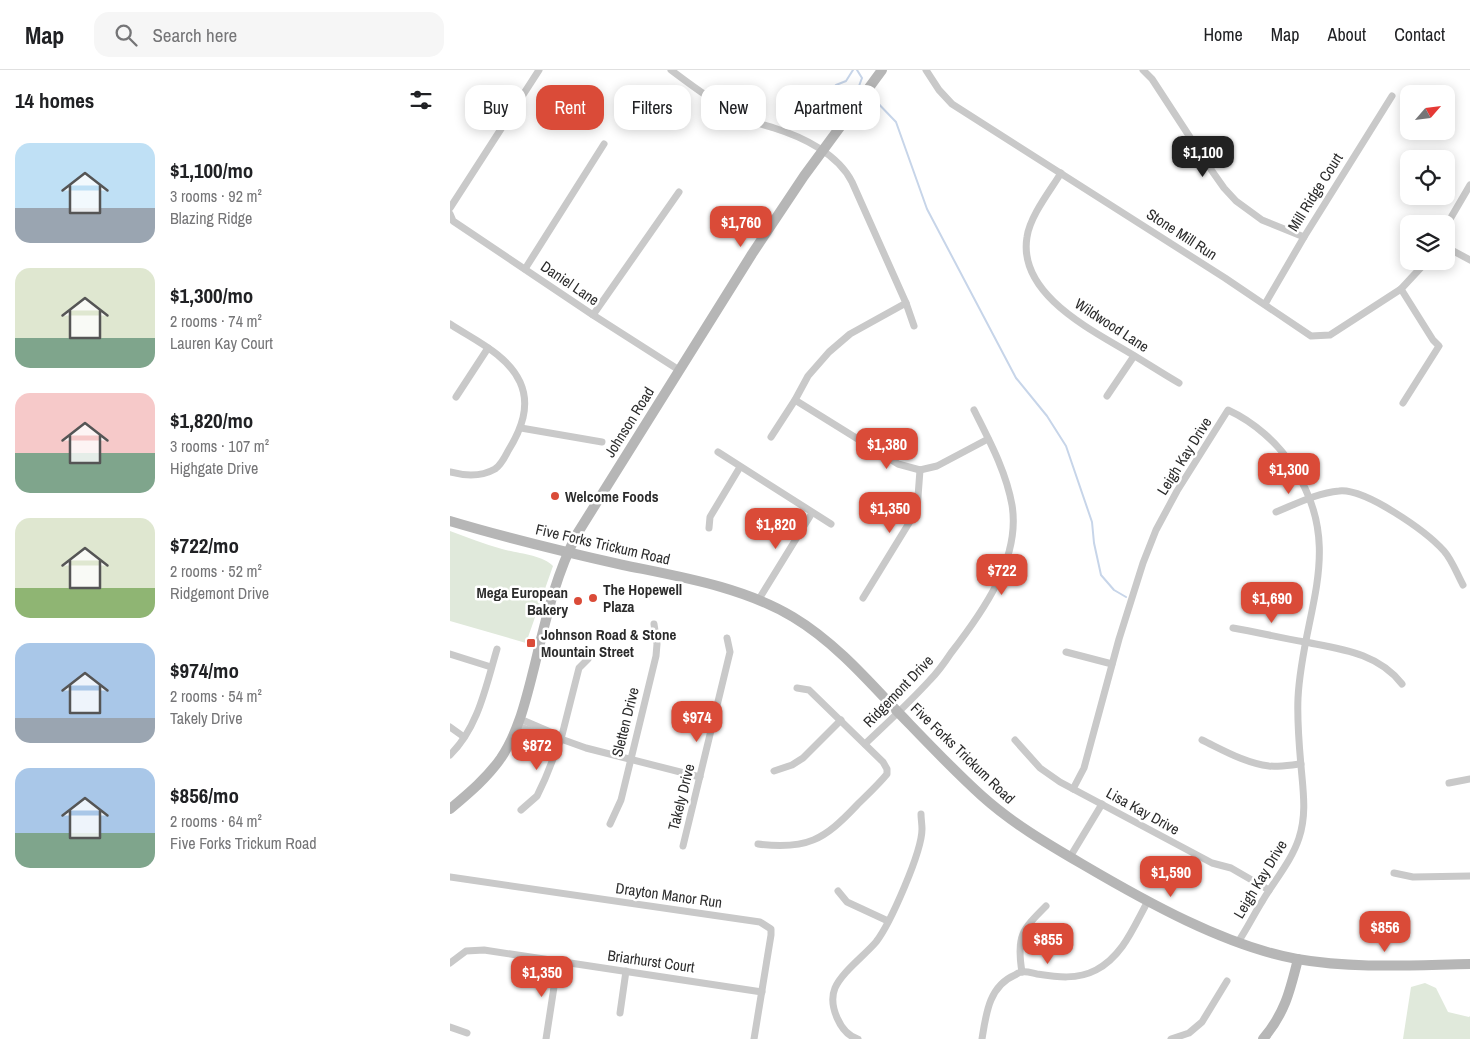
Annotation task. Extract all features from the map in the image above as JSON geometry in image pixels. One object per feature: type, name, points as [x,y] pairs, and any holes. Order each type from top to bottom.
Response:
[{"type":"main road","name":"Johnson Road","points":[[450,808],[476,787],[493,769],[503,756],[519,722],[545,621],[568,552],[577,534],[752,254],[804,176],[882,70]]},
{"type":"main road","name":"Five Forks Trickum Road","points":[[450,521],[494,534],[708,584],[759,599],[793,617],[811,629],[866,678],[1000,812],[1041,841],[1148,901],[1210,931],[1259,950],[1298,959],[1355,965],[1470,964]]},
{"type":"main road","points":[[1263,1039],[1277,1022],[1286,1003],[1298,959]]},
{"type":"street","points":[[450,208],[539,70]]},
{"type":"street","points":[[671,70],[738,115],[752,122],[799,137],[838,162],[846,171],[906,303],[914,326]]},
{"type":"street","name":"Stone Mill Run","points":[[926,70],[939,90],[952,104],[1265,304],[1311,336],[1330,335],[1401,289],[1419,270]]},
{"type":"street","points":[[1143,70],[1152,79],[1224,188],[1236,201],[1262,220],[1304,237]]},
{"type":"street","name":"Mill Ridge Court","points":[[1265,304],[1304,237],[1392,96]]},
{"type":"street","points":[[525,269],[604,144]]},
{"type":"street","name":"Wildwood Lane","points":[[1061,173],[1030,224],[1026,250],[1027,260],[1032,271],[1056,304],[1075,320],[1179,383]]},
{"type":"street","points":[[1452,215],[1470,185]]},
{"type":"street","points":[[593,315],[679,192]]},
{"type":"street","name":"Daniel Lane","points":[[450,214],[453,221],[679,370]]},
{"type":"street","points":[[1455,252],[1470,260]]},
{"type":"street","points":[[1401,289],[1433,340],[1439,346],[1403,403]]},
{"type":"street","points":[[770,437],[795,400],[808,376],[836,346],[850,334],[906,303]]},
{"type":"street","points":[[450,324],[506,362],[521,383],[524,394],[524,414],[521,428],[497,468],[474,475],[450,472]]},
{"type":"street","points":[[456,397],[488,348]]},
{"type":"street","points":[[1107,396],[1134,356]]},
{"type":"street","points":[[795,400],[898,464],[920,470],[937,466],[988,439]]},
{"type":"street","name":"Ridgemont Drive","points":[[865,744],[931,680],[970,628],[1006,563],[1013,533],[1012,506],[1004,472],[974,410]]},
{"type":"street","name":"Leigh Kay Drive","points":[[1073,789],[1084,768],[1112,664],[1143,563],[1156,530],[1177,491],[1228,410],[1238,414],[1280,449],[1297,473],[1310,499],[1319,531],[1320,563],[1298,698],[1298,730],[1304,808],[1301,832],[1292,853],[1238,942]]},
{"type":"street","points":[[521,428],[602,442]]},
{"type":"street","points":[[718,452],[831,524]]},
{"type":"street","points":[[709,528],[710,517],[740,467]]},
{"type":"street","points":[[863,598],[918,510],[920,470]]},
{"type":"street","points":[[1276,512],[1310,499],[1339,491],[1356,492],[1373,500],[1432,539],[1445,552],[1462,585]]},
{"type":"street","points":[[759,599],[812,513]]},
{"type":"street","name":"Sletten Drive","points":[[610,824],[621,800],[656,652],[654,624]]},
{"type":"street","points":[[1233,628],[1363,655],[1391,672],[1402,684]]},
{"type":"street","name":"Takely Drive","points":[[683,846],[730,652],[727,638]]},
{"type":"street","points":[[450,755],[472,726],[497,649]]},
{"type":"street","points":[[1066,652],[1112,664]]},
{"type":"street","points":[[450,654],[492,666]]},
{"type":"street","points":[[521,810],[537,796],[561,739],[579,668],[588,659]]},
{"type":"street","points":[[758,844],[787,846],[806,844],[822,837],[839,824],[887,774],[887,769],[883,762],[810,690],[798,688]]},
{"type":"street","points":[[774,771],[792,765],[802,758],[840,720]]},
{"type":"street","points":[[519,722],[554,739],[561,739],[586,748],[700,777]]},
{"type":"street","points":[[450,727],[464,737]]},
{"type":"street","name":"Lisa Kay Drive","points":[[1015,740],[1040,768],[1073,789],[1212,863],[1238,871],[1269,890]]},
{"type":"street","points":[[1202,740],[1244,760],[1257,764],[1270,766],[1301,764]]},
{"type":"street","points":[[1449,783],[1470,779]]},
{"type":"street","points":[[1070,857],[1102,804]]},
{"type":"street","points":[[858,1039],[844,1030],[837,1017],[833,1002],[836,988],[845,975],[881,936],[911,872],[922,831],[921,814]]},
{"type":"street","points":[[1394,873],[1414,877],[1470,876]]},
{"type":"street","name":"Drayton Manor Run","points":[[450,877],[760,922],[768,925],[771,928],[771,935],[754,1039]]},
{"type":"street","points":[[838,891],[847,902],[888,921]]},
{"type":"street","points":[[982,1039],[986,1010],[995,989],[1007,978],[1022,972],[1060,978],[1079,977],[1096,970],[1114,957],[1124,944],[1148,901]]},
{"type":"street","points":[[1022,972],[1019,956],[1020,940],[1026,926],[1046,906]]},
{"type":"street","name":"Briarhurst Court","points":[[450,963],[459,955],[473,950],[762,992]]},
{"type":"street","points":[[546,1039],[558,961]]},
{"type":"street","points":[[620,1013],[626,972]]},
{"type":"street","points":[[1171,1039],[1188,1033],[1202,1022],[1227,981]]},
{"type":"street","points":[[450,1027],[468,1033]]},
{"type":"shaded area","points":[[450,531],[495,547],[543,559],[553,566],[526,643],[450,621]]},
{"type":"shaded area","points":[[1425,983],[1436,988],[1448,1012],[1470,1016],[1470,1039],[1403,1039],[1411,987]]},
{"type":"waterway","points":[[836,85],[846,81],[853,70]]},
{"type":"waterway","points":[[857,70],[862,78],[859,85]]},
{"type":"waterway","points":[[880,105],[896,122],[927,209],[1016,378],[1047,416],[1066,446],[1092,522],[1094,543],[1101,575],[1114,590],[1126,597]]},
{"type":"place","name":"Welcome Foods","points":[[555,496]]},
{"type":"place","name":"The Hopewell Plaza","points":[[593,598]]},
{"type":"place","name":"Mega European Bakery","points":[[578,601]]},
{"type":"place","name":"Johnson Road & Stone Mountain Street","points":[[531,643]]}]
